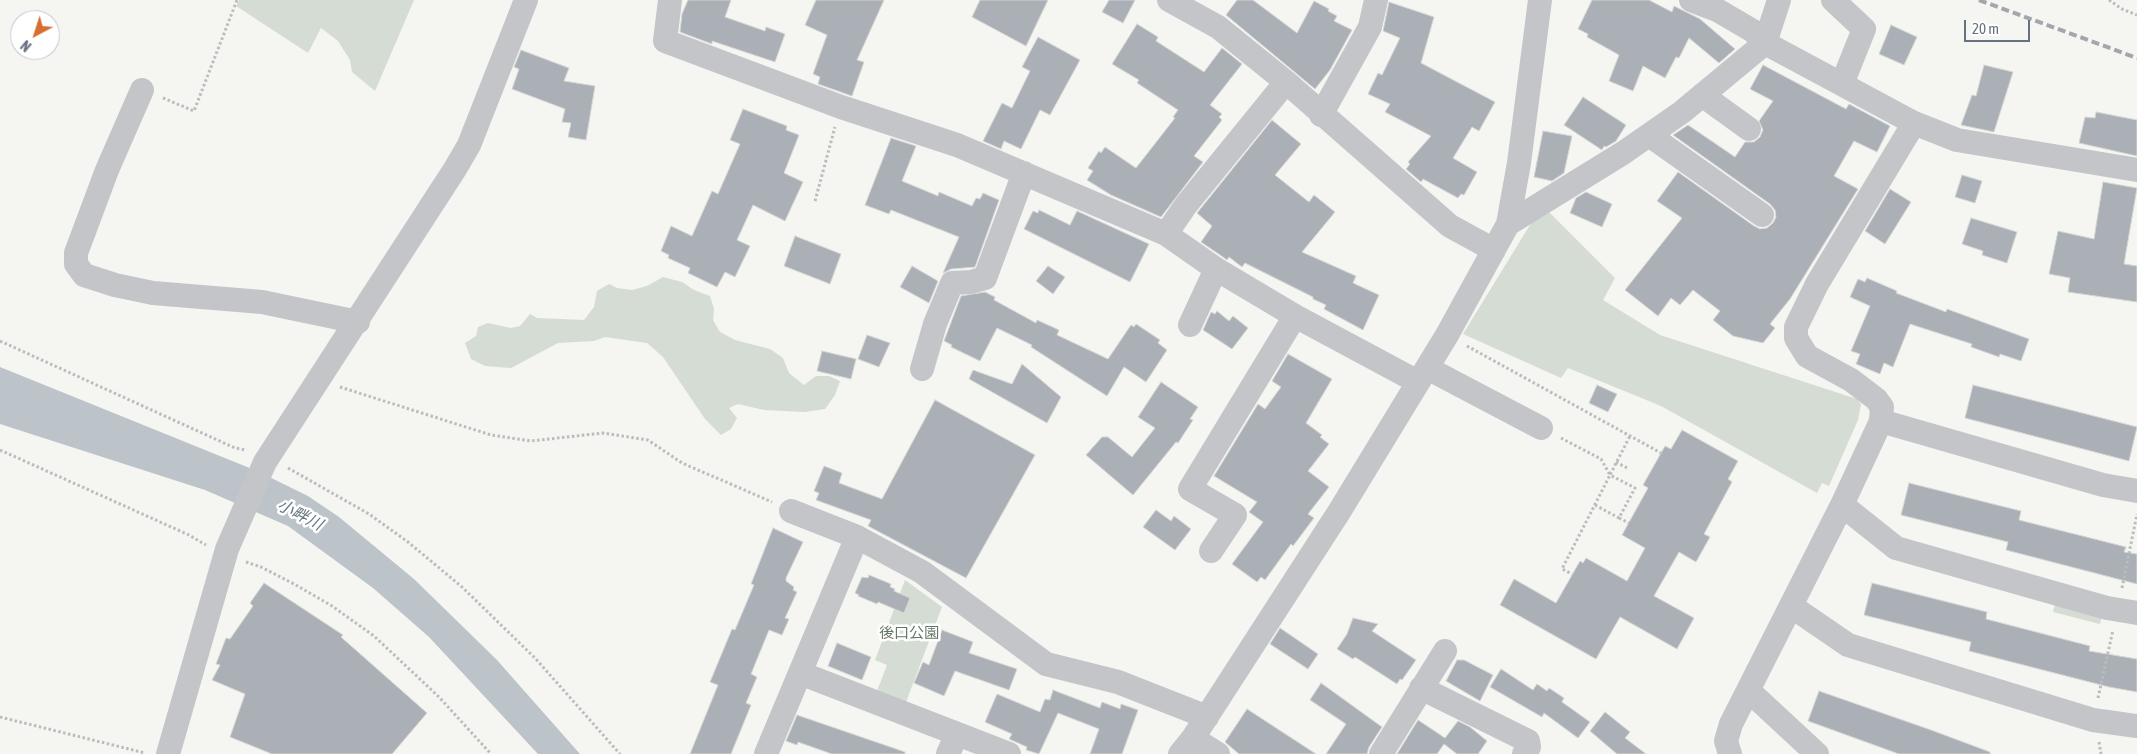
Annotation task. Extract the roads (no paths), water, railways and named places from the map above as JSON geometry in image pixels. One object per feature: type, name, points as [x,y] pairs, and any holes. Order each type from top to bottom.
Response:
[{"type":"street","points":[[168,754],[226,553],[267,459],[358,322],[469,145],[526,0]]},
{"type":"street","points":[[670,0],[665,41],[841,107],[957,146],[1166,234],[1216,269],[1295,316],[1540,428]]},
{"type":"street","points":[[1169,0],[1218,27],[1286,82],[1450,226],[1494,250]]},
{"type":"street","points":[[1321,114],[1370,27],[1376,0]]},
{"type":"street","points":[[1218,754],[1186,746],[1207,717],[1339,512],[1447,335],[1508,224],[1519,163],[1540,0]]},
{"type":"street","points":[[1691,0],[1717,10],[1754,31],[1766,43],[1914,123],[1957,140],[2137,170]]},
{"type":"street","points":[[1508,224],[1649,135],[1766,43],[1779,0]]},
{"type":"street","points":[[1833,0],[1864,29],[1842,84]]},
{"type":"street","points":[[1166,234],[1186,205],[1286,82]]},
{"type":"street","points":[[142,90],[107,170],[76,253],[76,264],[84,275],[115,285],[152,293],[262,302],[358,322]]},
{"type":"street","points":[[1702,95],[1749,129]]},
{"type":"street","points":[[1730,754],[1726,740],[1728,732],[1842,505],[1881,421],[1882,407],[1876,399],[1851,380],[1808,356],[1796,338],[1796,327],[1827,267],[1914,123]]},
{"type":"street","points":[[1649,135],[1762,215]]},
{"type":"street","points":[[922,369],[935,324],[952,283],[971,282],[985,278],[1024,173]]},
{"type":"street","points":[[1190,325],[1216,269]]},
{"type":"street","points":[[1211,551],[1235,515],[1190,489],[1295,316]]},
{"type":"street","points":[[1881,421],[2103,485],[2137,491]]},
{"type":"street","points":[[1842,505],[1896,548],[2127,611]]},
{"type":"street","points":[[790,511],[857,537],[922,572],[1046,664],[1118,682],[1207,717]]},
{"type":"street","points":[[766,754],[857,537]]},
{"type":"street","points":[[1791,606],[1848,645],[2093,720],[2137,726]]},
{"type":"street","points":[[1380,754],[1445,651]]},
{"type":"street","points":[[800,673],[953,744],[1010,754]]},
{"type":"street","points":[[1421,688],[1528,741],[1529,748],[1524,754]]},
{"type":"street","points":[[1749,691],[1817,754]]},
{"type":"water","name":"小畔川","points":[[0,367],[257,471],[308,496],[339,517],[414,579],[497,660],[580,754],[538,754],[429,637],[373,588],[288,526],[205,490],[0,424]]},
{"type":"railway","points":[[1979,0],[2137,58]]},
{"type":"park label","name":"後口公園","points":[[909,633]]}]
